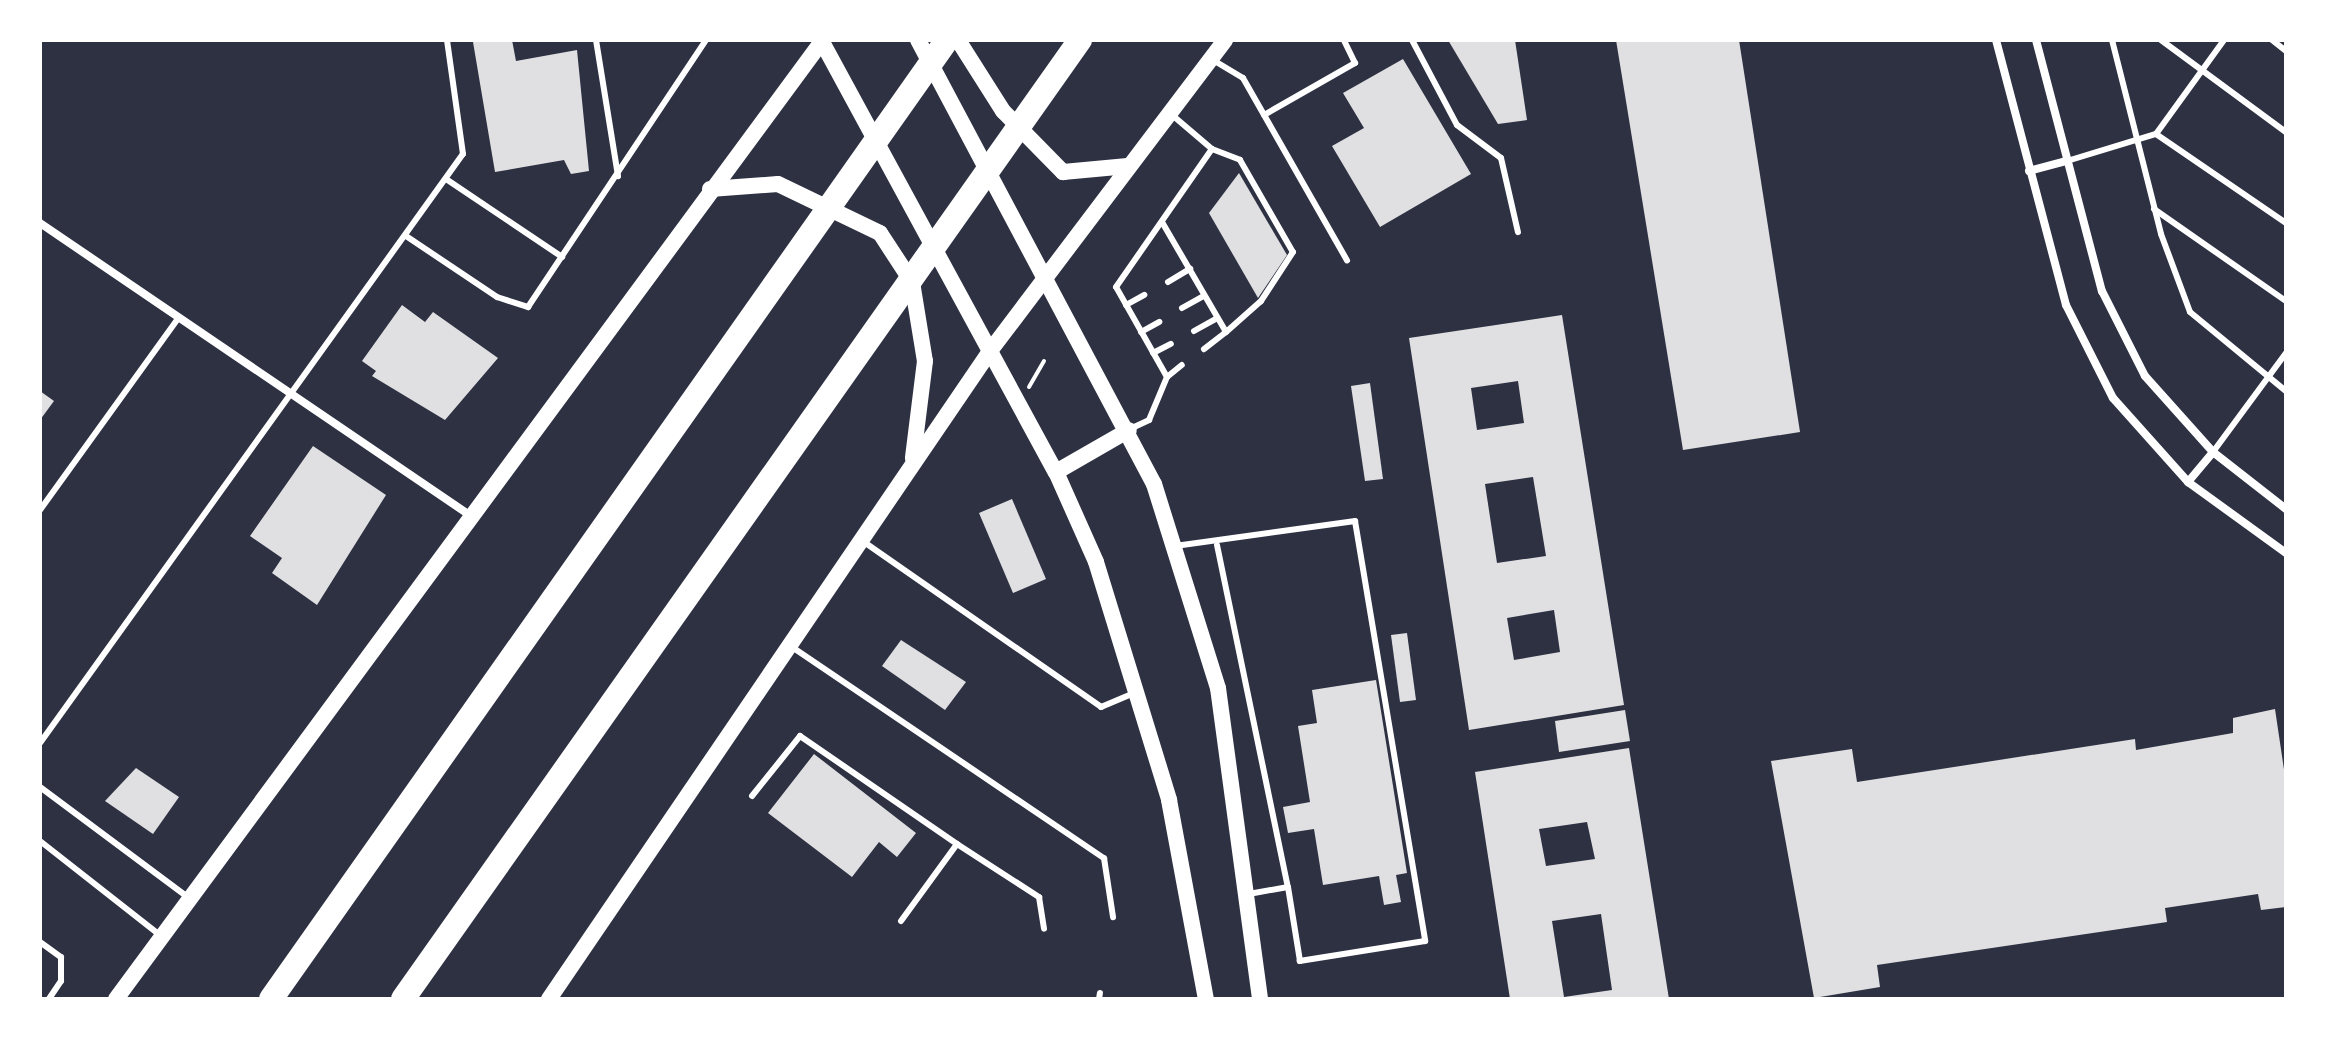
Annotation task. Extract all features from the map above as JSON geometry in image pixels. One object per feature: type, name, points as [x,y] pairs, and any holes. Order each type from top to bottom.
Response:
[{"type":"highway","points":[[271,999],[947,40]]},
{"type":"highway","points":[[403,999],[849,371],[1075,46]]},
{"type":"main road","points":[[918,40],[1129,430],[1175,546],[1218,688],[1260,999]]},
{"type":"main road","points":[[958,40],[1003,111],[1063,172],[1128,166]]},
{"type":"main road","points":[[549,999],[990,351],[1049,280],[1128,166],[1225,40]]},
{"type":"main road","points":[[116,999],[186,896],[822,41],[1056,472],[1139,691],[1169,800],[1206,999]]},
{"type":"main road","points":[[710,189],[778,184],[880,233],[912,282],[925,361],[913,463]]},
{"type":"main road","points":[[1056,472],[1129,430]]},
{"type":"street","points":[[1996,40],[2029,171],[2072,318],[2113,398],[2188,482],[2286,553]]},
{"type":"street","points":[[2036,40],[2102,291],[2145,376],[2213,452],[2286,509]]},
{"type":"street","points":[[2029,171],[2067,161]]},
{"type":"street","points":[[40,223],[293,398],[468,514]]},
{"type":"street","points":[[2188,482],[2213,452]]},
{"type":"lane","points":[[40,743],[293,398],[463,154],[447,40]]},
{"type":"lane","points":[[596,40],[618,176]]},
{"type":"lane","points":[[406,236],[517,308],[528,307],[706,40]]},
{"type":"lane","points":[[1264,115],[1355,63],[1344,40]]},
{"type":"lane","points":[[1412,40],[1457,125],[1501,158],[1518,232]]},
{"type":"lane","points":[[2112,40],[2154,209],[2190,312],[2286,391]]},
{"type":"lane","points":[[2161,40],[2286,132]]},
{"type":"lane","points":[[2067,161],[2136,143],[2156,134],[2224,40]]},
{"type":"lane","points":[[2272,40],[2286,51]]},
{"type":"lane","points":[[1211,59],[1243,78],[1347,260]]},
{"type":"lane","points":[[1169,113],[1212,149],[1240,160],[1293,252],[1261,301],[1204,349]]},
{"type":"lane","points":[[2156,134],[2286,223]]},
{"type":"lane","points":[[1167,377],[1116,287],[1212,149]]},
{"type":"lane","points":[[446,179],[562,257]]},
{"type":"lane","points":[[2154,209],[2286,301]]},
{"type":"lane","points":[[1162,222],[1226,332]]},
{"type":"lane","points":[[1168,282],[1190,269]]},
{"type":"lane","points":[[1126,305],[1144,295]]},
{"type":"lane","points":[[1182,308],[1204,296]]},
{"type":"lane","points":[[1194,331],[1217,318]]},
{"type":"lane","points":[[40,510],[178,319]]},
{"type":"lane","points":[[1141,332],[1159,322]]},
{"type":"lane","points":[[1153,353],[1171,344]]},
{"type":"lane","points":[[2213,452],[2286,353]]},
{"type":"lane","points":[[1129,430],[1149,420],[1167,377],[1182,365]]},
{"type":"lane","points":[[1175,546],[1217,545],[1355,521],[1425,941],[1300,961],[1288,887],[1217,545]]},
{"type":"lane","points":[[861,540],[1101,707],[1139,691]]},
{"type":"lane","points":[[789,645],[1104,858],[1113,917]]},
{"type":"lane","points":[[752,796],[800,736],[1039,897],[1044,929]]},
{"type":"lane","points":[[40,787],[186,896]]},
{"type":"lane","points":[[40,841],[160,935]]},
{"type":"lane","points":[[901,921],[957,844]]},
{"type":"lane","points":[[1246,895],[1288,887]]},
{"type":"lane","points":[[40,942],[61,957],[61,981],[49,999]]},
{"type":"path","points":[[1028,390],[1044,361]]},
{"type":"building","points":[[512,40],[516,61],[577,50],[589,171],[571,174],[564,160],[495,172],[473,42]]},
{"type":"building","points":[[1448,40],[1515,40],[1527,120],[1498,124]]},
{"type":"building","points":[[1616,40],[1739,40],[1800,432],[1683,450]]},
{"type":"building","points":[[1403,59],[1471,174],[1380,227],[1332,146],[1364,128],[1343,93]]},
{"type":"building","points":[[1239,173],[1287,255],[1258,298],[1209,213]]},
{"type":"building","points":[[402,305],[425,322],[433,312],[498,358],[445,420],[372,376],[376,371],[362,361]]},
{"type":"building","points":[[1562,315],[1624,705],[1469,730],[1409,338]],"holes":[[[1518,381],[1524,423],[1477,430],[1471,388]],[[1533,477],[1546,556],[1497,563],[1485,484]],[[1554,610],[1560,652],[1514,660],[1507,618]]]},
{"type":"building","points":[[1370,383],[1383,479],[1365,481],[1351,386]]},
{"type":"building","points":[[40,391],[54,401],[40,420]]},
{"type":"building","points":[[313,446],[386,495],[317,605],[272,573],[282,558],[250,536]]},
{"type":"building","points":[[1012,499],[1046,579],[1013,593],[979,513]]},
{"type":"building","points":[[1407,633],[1416,700],[1400,702],[1391,635]]},
{"type":"building","points":[[901,640],[966,682],[945,710],[882,666]]},
{"type":"building","points":[[1376,680],[1407,873],[1396,875],[1401,902],[1384,905],[1379,876],[1323,885],[1314,829],[1288,833],[1283,807],[1310,802],[1298,726],[1317,723],[1312,690]]},
{"type":"building","points":[[2275,709],[2286,783],[2286,907],[2261,910],[2258,894],[2165,908],[2167,922],[1877,965],[1880,987],[1814,998],[1771,761],[1852,749],[1857,782],[2135,739],[2136,750],[2233,733],[2233,718]]},
{"type":"building","points":[[1625,710],[1630,741],[1559,752],[1555,721]]},
{"type":"building","points":[[1629,748],[1669,999],[1510,999],[1475,772]],"holes":[[[1587,822],[1595,859],[1546,866],[1539,829]],[[1601,914],[1612,990],[1564,997],[1552,921]]]},
{"type":"building","points":[[814,754],[916,833],[897,857],[879,842],[852,877],[768,813]]},
{"type":"building","points":[[136,768],[179,797],[153,834],[105,801]]}]
